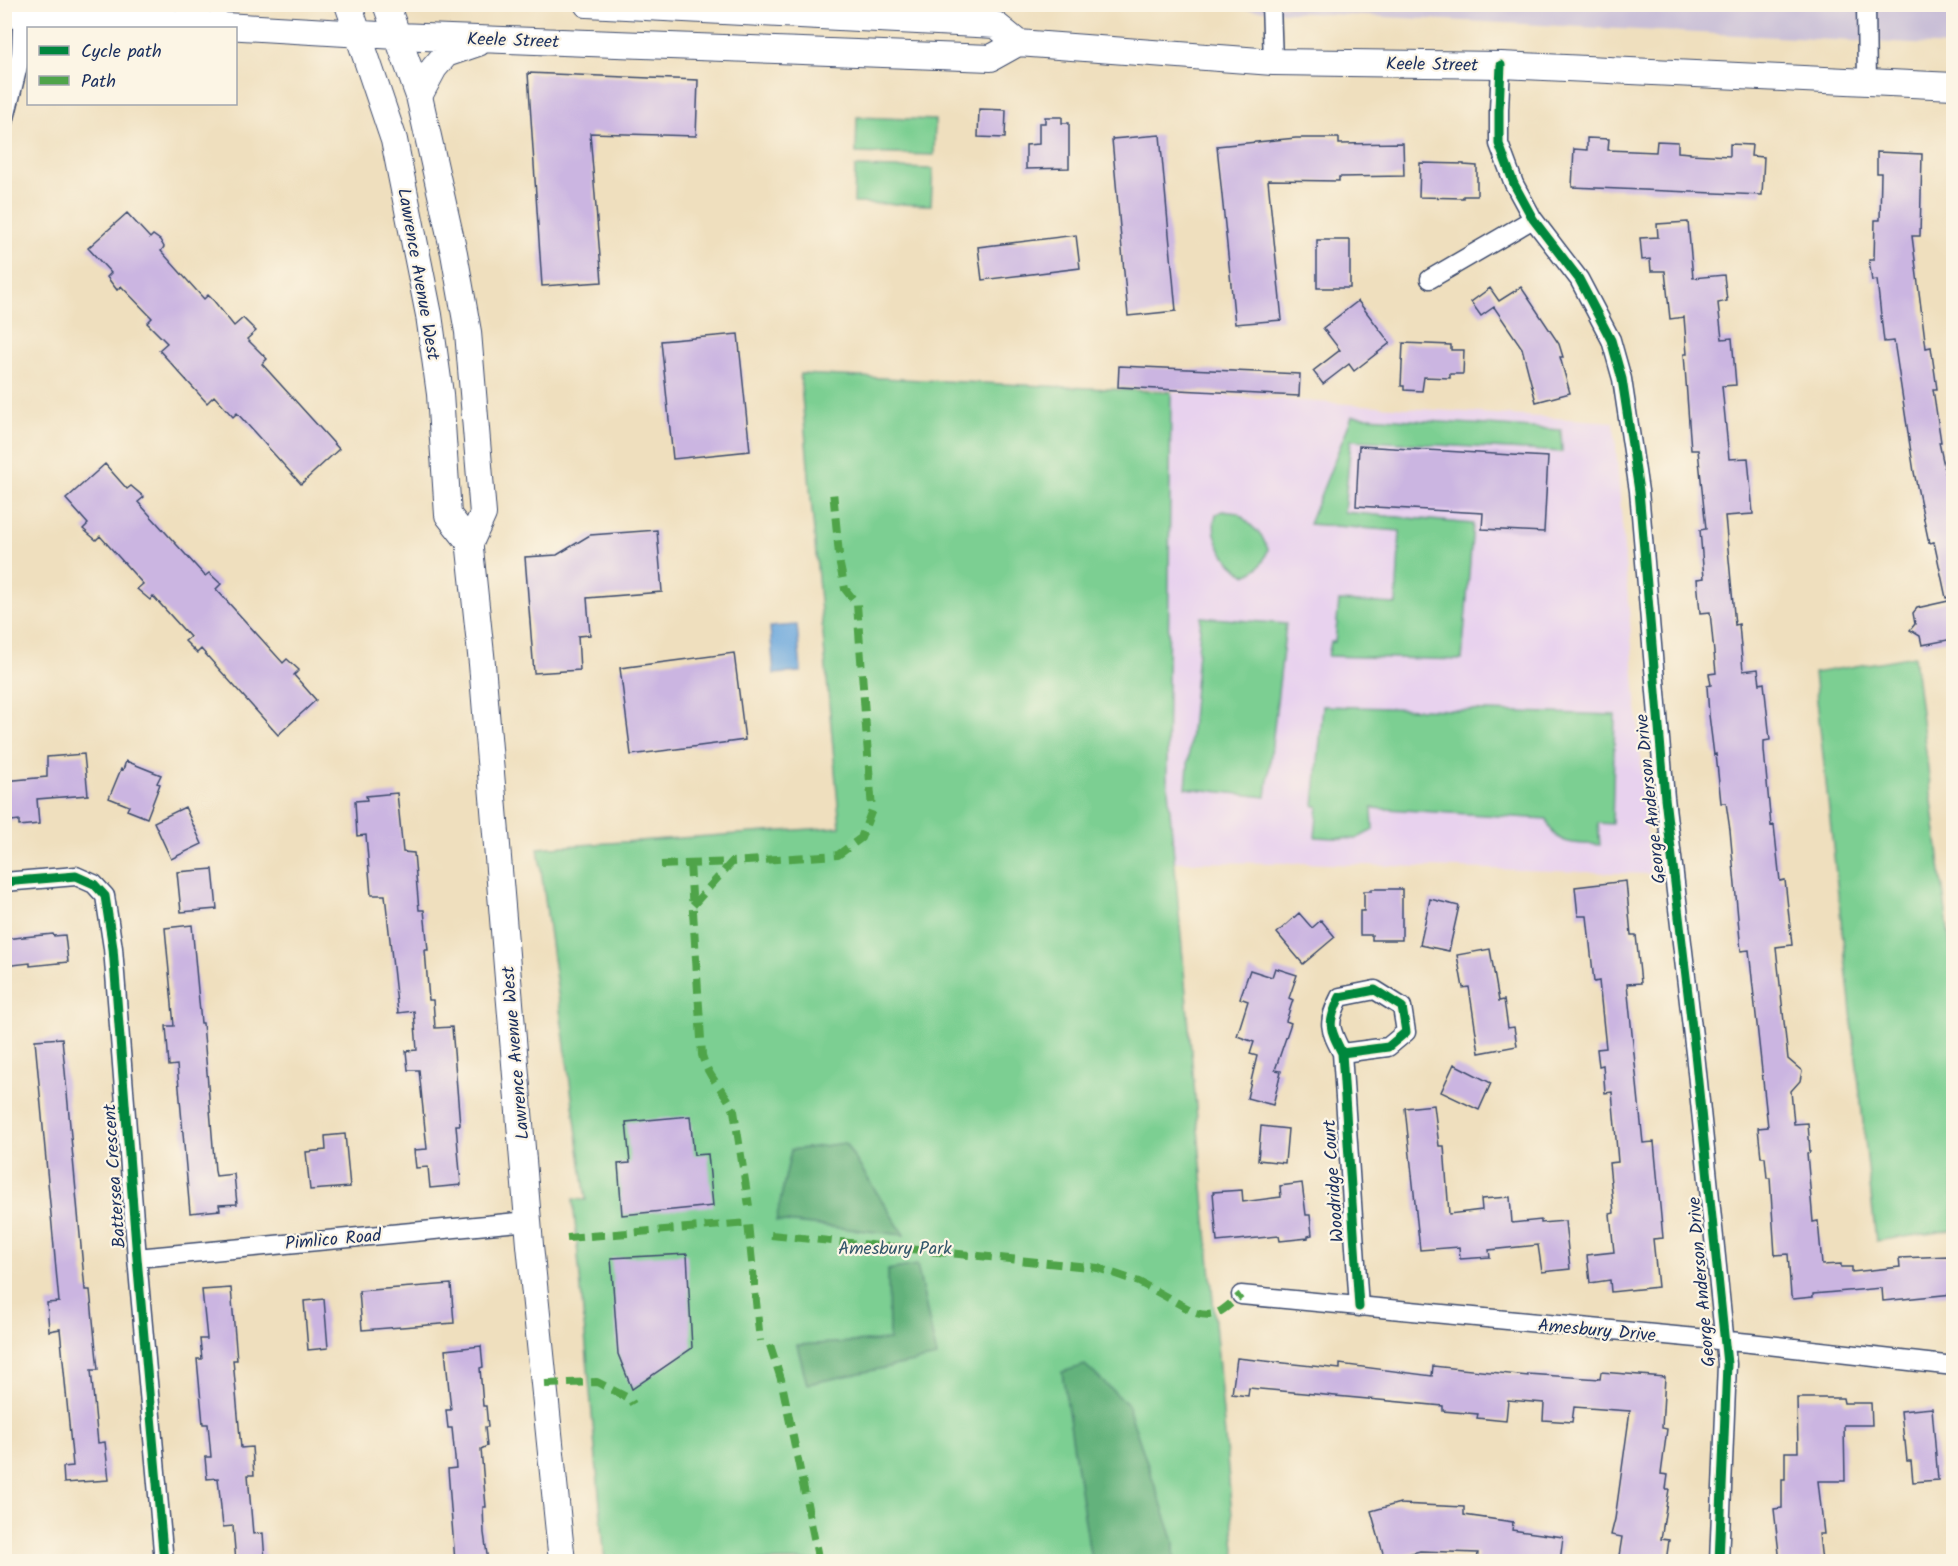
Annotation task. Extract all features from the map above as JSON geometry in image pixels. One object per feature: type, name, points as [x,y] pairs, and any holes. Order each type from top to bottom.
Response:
[{"type":"main road","name":"Lawrence Avenue West","points":[[348,4],[356,34],[394,140],[429,315],[440,393],[448,515],[470,543]]},
{"type":"main road","name":"Lawrence Avenue West","points":[[386,4],[419,96],[454,253],[468,332],[483,514],[470,543],[529,1221],[562,1562]]},
{"type":"main road","points":[[587,4],[996,25],[1018,43]]},
{"type":"main road","name":"Keele Street","points":[[17,10],[356,34],[725,49],[991,58],[1018,43],[1273,62],[1502,65],[1953,86]]},
{"type":"main road","points":[[724,10],[725,49]]},
{"type":"main road","points":[[419,96],[434,68],[446,54],[490,39]]},
{"type":"street","points":[[1271,4],[1273,62]]},
{"type":"street","points":[[1866,4],[1867,83]]},
{"type":"street","points":[[4,122],[21,54],[17,10]]},
{"type":"street","name":"George Anderson Drive","points":[[1502,65],[1498,110],[1499,144],[1514,184],[1533,219],[1579,279],[1611,340],[1622,379],[1638,491],[1665,798],[1707,1164],[1726,1364],[1719,1562]]},
{"type":"street","points":[[1430,279],[1533,219]]},
{"type":"street","name":"Battersea Crescent","points":[[4,882],[76,876],[94,884],[105,896],[113,948],[164,1562]]},
{"type":"street","name":"Woodridge Court","points":[[1342,1053],[1359,1307]]},
{"type":"street","name":"Pimlico Road","points":[[137,1258],[529,1221]]},
{"type":"street","name":"Amesbury Drive","points":[[1241,1295],[1723,1341],[1953,1366]]},
{"type":"shaded area","points":[[1150,5],[1953,5],[1953,46]]},
{"type":"shaded area","points":[[1171,392],[1614,422],[1650,874],[1300,863],[1174,862],[1167,777]]},
{"type":"green space","points":[[857,117],[935,120],[934,155],[856,153]]},
{"type":"green space","points":[[855,167],[933,169],[931,205],[854,203]]},
{"type":"green space","name":"Amesbury Park","points":[[800,374],[1171,392],[1167,777],[1236,1561],[605,1561],[573,1199],[586,1200],[538,848],[840,827]]},
{"type":"green space","points":[[1352,416],[1561,430],[1562,452],[1351,440],[1344,512],[1473,524],[1462,660],[1328,656],[1331,642],[1335,642],[1339,601],[1396,604],[1400,531],[1309,524]]},
{"type":"green space","points":[[1222,511],[1238,513],[1261,535],[1268,549],[1260,565],[1246,575],[1231,563],[1220,549],[1214,523],[1216,514]]},
{"type":"green space","points":[[1201,617],[1286,624],[1266,797],[1186,788]]},
{"type":"green space","points":[[1914,656],[1953,969],[1953,1230],[1876,1241],[1814,673]]},
{"type":"green space","points":[[1323,706],[1615,715],[1612,824],[1598,823],[1600,845],[1583,844],[1560,839],[1550,828],[1547,819],[1372,808],[1373,830],[1356,839],[1315,837],[1318,806],[1314,806]]},
{"type":"green space","points":[[845,1143],[904,1235],[776,1221],[791,1150]]},
{"type":"green space","points":[[917,1265],[937,1357],[807,1384],[797,1345],[889,1340],[888,1270]]},
{"type":"green space","points":[[1085,1365],[1127,1404],[1174,1542],[1174,1561],[1091,1561],[1062,1372]]},
{"type":"water","points":[[797,625],[801,672],[774,674],[770,627]]},
{"type":"building","points":[[528,73],[698,80],[696,136],[590,133],[602,282],[542,286]]},
{"type":"building","points":[[979,109],[1006,110],[1005,138],[978,137]]},
{"type":"building","points":[[1045,117],[1062,117],[1062,123],[1069,123],[1069,168],[1026,169],[1026,145],[1039,144],[1039,123],[1045,123]]},
{"type":"building","points":[[1160,135],[1176,311],[1128,316],[1112,139]]},
{"type":"building","points":[[1296,138],[1339,138],[1339,144],[1403,143],[1404,176],[1339,177],[1339,181],[1268,180],[1282,320],[1235,324],[1217,146]]},
{"type":"building","points":[[1587,138],[1609,139],[1608,150],[1656,152],[1657,141],[1678,142],[1678,152],[1730,156],[1730,144],[1752,145],[1751,156],[1764,157],[1762,195],[1572,187],[1574,149],[1587,150]]},
{"type":"building","points":[[1877,152],[1922,154],[1920,236],[1912,236],[1926,348],[1931,347],[1937,389],[1933,389],[1941,442],[1939,442],[1953,509],[1953,597],[1946,598],[1934,542],[1929,543],[1914,472],[1894,341],[1884,342],[1877,280],[1872,281],[1869,260],[1874,260],[1875,220],[1880,220],[1881,173],[1877,173]]},
{"type":"building","points":[[1420,163],[1477,166],[1477,196],[1419,197]]},
{"type":"building","points":[[127,213],[150,238],[153,235],[160,240],[164,247],[161,251],[204,299],[208,295],[234,326],[243,318],[256,331],[247,339],[267,359],[262,364],[339,449],[301,484],[237,413],[233,417],[214,396],[207,403],[159,350],[167,343],[147,323],[152,318],[121,286],[117,290],[107,277],[111,273],[88,248]]},
{"type":"building","points":[[1688,222],[1693,278],[1724,275],[1727,301],[1718,303],[1722,339],[1732,338],[1736,385],[1722,386],[1729,459],[1748,458],[1753,514],[1725,516],[1735,625],[1739,624],[1743,671],[1758,669],[1760,684],[1764,683],[1770,740],[1764,741],[1764,750],[1771,826],[1774,825],[1780,881],[1785,880],[1792,945],[1776,947],[1788,1059],[1802,1071],[1800,1081],[1791,1091],[1794,1124],[1808,1123],[1810,1152],[1807,1153],[1813,1222],[1818,1221],[1822,1265],[1841,1264],[1841,1267],[1852,1267],[1852,1272],[1900,1267],[1899,1258],[1949,1256],[1953,1294],[1883,1301],[1882,1288],[1813,1294],[1813,1297],[1793,1299],[1788,1254],[1775,1255],[1770,1178],[1767,1178],[1765,1157],[1761,1157],[1758,1128],[1768,1127],[1749,950],[1741,951],[1730,830],[1726,803],[1721,803],[1709,715],[1707,686],[1711,685],[1709,674],[1716,673],[1710,612],[1700,613],[1697,579],[1704,578],[1700,530],[1706,529],[1698,450],[1691,450],[1684,354],[1687,354],[1684,317],[1670,319],[1665,271],[1651,271],[1650,259],[1642,260],[1640,238],[1658,237],[1657,224]]},
{"type":"building","points":[[1076,235],[1080,268],[982,280],[978,247]]},
{"type":"building","points":[[1317,240],[1350,240],[1350,288],[1317,288]]},
{"type":"building","points":[[1521,287],[1559,344],[1563,357],[1560,357],[1570,393],[1536,402],[1522,348],[1494,307],[1481,316],[1471,302],[1490,288],[1499,301]]},
{"type":"building","points":[[1358,301],[1390,343],[1354,371],[1349,364],[1323,384],[1313,371],[1340,350],[1323,328]]},
{"type":"building","points":[[738,334],[750,451],[673,459],[661,341]]},
{"type":"building","points":[[1403,343],[1451,345],[1451,350],[1464,350],[1463,374],[1450,374],[1450,378],[1424,377],[1422,391],[1404,390],[1404,386],[1401,386]]},
{"type":"building","points":[[1119,366],[1300,374],[1299,396],[1118,387]]},
{"type":"building","points":[[1359,446],[1548,457],[1544,532],[1482,529],[1483,513],[1356,506]]},
{"type":"building","points":[[105,464],[127,489],[131,486],[144,497],[138,502],[205,576],[209,573],[221,584],[216,589],[283,663],[287,659],[299,670],[294,675],[316,700],[278,735],[201,649],[197,653],[185,641],[190,637],[153,596],[150,600],[137,589],[143,584],[100,536],[96,540],[83,529],[88,524],[66,499]]},
{"type":"building","points":[[657,530],[662,592],[587,598],[590,635],[578,636],[580,670],[534,673],[525,557],[557,555],[590,535]]},
{"type":"building","points":[[1953,600],[1953,639],[1922,645],[1920,636],[1910,630],[1915,624],[1913,613],[1917,608]]},
{"type":"building","points":[[734,653],[745,740],[631,755],[620,668]]},
{"type":"building","points":[[84,754],[88,795],[37,799],[39,824],[19,826],[19,820],[4,822],[4,781],[47,777],[47,757]]},
{"type":"building","points":[[126,761],[161,775],[157,783],[160,784],[147,818],[127,810],[129,806],[109,798]]},
{"type":"building","points":[[397,793],[403,852],[414,853],[419,910],[424,910],[429,1000],[433,1000],[435,1028],[452,1027],[460,1125],[456,1125],[461,1185],[430,1188],[428,1167],[416,1168],[414,1150],[427,1149],[419,1070],[408,1070],[406,1051],[417,1050],[414,1011],[398,1013],[385,895],[371,895],[366,835],[357,836],[355,801],[367,800],[366,796]]},
{"type":"building","points":[[185,807],[202,844],[171,859],[154,822]]},
{"type":"building","points":[[213,869],[217,909],[181,912],[177,872]]},
{"type":"building","points":[[1626,881],[1631,935],[1636,935],[1641,983],[1627,984],[1643,1143],[1654,1142],[1663,1238],[1653,1239],[1658,1287],[1611,1292],[1610,1280],[1590,1283],[1587,1255],[1614,1252],[1610,1214],[1614,1213],[1609,1163],[1618,1162],[1612,1092],[1605,1093],[1603,1065],[1599,1066],[1597,1049],[1606,1048],[1599,981],[1594,982],[1587,916],[1578,916],[1575,887]]},
{"type":"building","points":[[1372,889],[1402,889],[1402,940],[1372,940],[1372,935],[1360,935],[1360,911],[1364,911],[1364,891],[1372,891]]},
{"type":"building","points":[[1430,899],[1459,906],[1449,951],[1420,945]]},
{"type":"building","points":[[1299,913],[1312,928],[1321,920],[1335,937],[1303,964],[1277,933]]},
{"type":"building","points":[[192,925],[201,1023],[203,1023],[215,1171],[216,1176],[234,1174],[237,1204],[219,1205],[220,1210],[190,1213],[177,1065],[169,1066],[166,1026],[174,1026],[165,928]]},
{"type":"building","points":[[53,934],[54,936],[65,935],[68,962],[4,966],[4,939]]},
{"type":"building","points":[[1490,949],[1499,1001],[1504,1000],[1508,1028],[1514,1027],[1517,1046],[1479,1053],[1469,987],[1463,988],[1457,955]]},
{"type":"building","points":[[1275,968],[1297,975],[1289,998],[1293,1000],[1286,1021],[1291,1023],[1275,1070],[1281,1071],[1273,1105],[1247,1098],[1257,1056],[1250,1054],[1254,1042],[1237,1036],[1248,1001],[1240,998],[1250,970],[1272,977]]},
{"type":"building","points":[[62,1038],[85,1290],[90,1290],[98,1370],[91,1370],[98,1443],[105,1442],[109,1480],[64,1483],[63,1467],[73,1466],[60,1329],[49,1331],[47,1303],[59,1302],[35,1040]]},
{"type":"building","points":[[1454,1064],[1491,1083],[1479,1110],[1441,1092]]},
{"type":"building","points":[[1434,1105],[1439,1146],[1444,1146],[1449,1214],[1482,1210],[1481,1199],[1510,1197],[1512,1223],[1541,1220],[1541,1223],[1565,1221],[1570,1269],[1542,1272],[1538,1245],[1489,1250],[1490,1257],[1460,1259],[1459,1247],[1420,1250],[1405,1108]]},
{"type":"building","points":[[690,1116],[694,1155],[708,1154],[713,1206],[622,1215],[618,1164],[630,1163],[626,1122]]},
{"type":"building","points":[[1261,1126],[1288,1129],[1285,1163],[1258,1160]]},
{"type":"building","points":[[345,1134],[350,1187],[310,1190],[306,1152],[326,1150],[325,1136]]},
{"type":"building","points":[[1302,1183],[1306,1215],[1310,1215],[1312,1235],[1308,1238],[1280,1241],[1279,1236],[1217,1242],[1213,1192],[1242,1190],[1243,1202],[1281,1197],[1280,1186]]},
{"type":"building","points":[[687,1254],[692,1348],[632,1389],[618,1354],[611,1258]]},
{"type":"building","points":[[451,1284],[454,1323],[362,1330],[359,1291]]},
{"type":"building","points":[[231,1288],[237,1360],[233,1360],[241,1448],[252,1447],[254,1475],[248,1475],[253,1534],[263,1533],[265,1562],[236,1562],[233,1526],[223,1527],[218,1478],[207,1479],[205,1457],[211,1457],[208,1424],[203,1424],[197,1359],[202,1359],[200,1339],[207,1339],[202,1290]]},
{"type":"building","points":[[324,1299],[328,1348],[308,1350],[304,1301]]},
{"type":"building","points":[[481,1346],[483,1406],[486,1406],[488,1427],[485,1427],[487,1446],[481,1449],[486,1507],[483,1507],[484,1533],[488,1562],[455,1562],[448,1469],[456,1468],[452,1428],[448,1428],[446,1410],[451,1410],[445,1350]]},
{"type":"building","points":[[1237,1358],[1340,1369],[1340,1364],[1432,1376],[1433,1366],[1528,1376],[1528,1374],[1600,1379],[1601,1372],[1665,1377],[1662,1428],[1667,1429],[1661,1474],[1668,1475],[1666,1489],[1669,1489],[1661,1539],[1669,1540],[1666,1562],[1618,1562],[1622,1537],[1611,1535],[1630,1411],[1574,1407],[1572,1422],[1543,1420],[1544,1403],[1508,1400],[1506,1421],[1477,1418],[1478,1414],[1443,1411],[1443,1406],[1249,1388],[1248,1396],[1232,1394]]},
{"type":"building","points":[[1797,1398],[1843,1398],[1844,1403],[1871,1403],[1872,1425],[1844,1425],[1845,1481],[1818,1481],[1824,1534],[1819,1534],[1822,1562],[1780,1562],[1774,1509],[1782,1508],[1785,1452],[1798,1452]]},
{"type":"building","points":[[1932,1408],[1938,1480],[1913,1482],[1911,1461],[1907,1461],[1901,1411]]},
{"type":"building","points":[[1400,1503],[1464,1507],[1464,1515],[1513,1522],[1512,1530],[1563,1537],[1560,1562],[1477,1562],[1478,1553],[1420,1551],[1385,1560],[1371,1511]]},
{"type":"marked path","points":[[693,905],[732,862],[838,855],[861,838],[872,810],[857,604],[845,589],[840,565],[833,491]]},
{"type":"marked path","points":[[661,865],[732,862]]},
{"type":"marked path","points":[[690,863],[702,1055],[709,1072],[734,1111],[749,1206]]},
{"type":"marked path","points":[[567,1238],[748,1223],[760,1341]]},
{"type":"marked path","points":[[771,1235],[1098,1268],[1139,1282],[1196,1313],[1210,1315],[1221,1311],[1241,1295]]},
{"type":"marked path","points":[[770,1345],[781,1379],[818,1562]]},
{"type":"marked path","points":[[545,1384],[597,1382],[630,1399],[633,1404]]},
{"type":"cycle path","points":[[1501,65],[1499,144],[1514,184],[1533,219],[1579,279],[1611,340],[1622,379],[1639,491],[1665,798],[1695,1053],[1727,1364],[1719,1562]]},
{"type":"cycle path","points":[[4,882],[76,876],[94,884],[105,896],[113,948],[164,1562]]},
{"type":"cycle path","points":[[1342,1053],[1331,1025],[1340,997],[1375,990],[1402,1007],[1406,1032],[1388,1047],[1342,1053],[1359,1307]]}]
